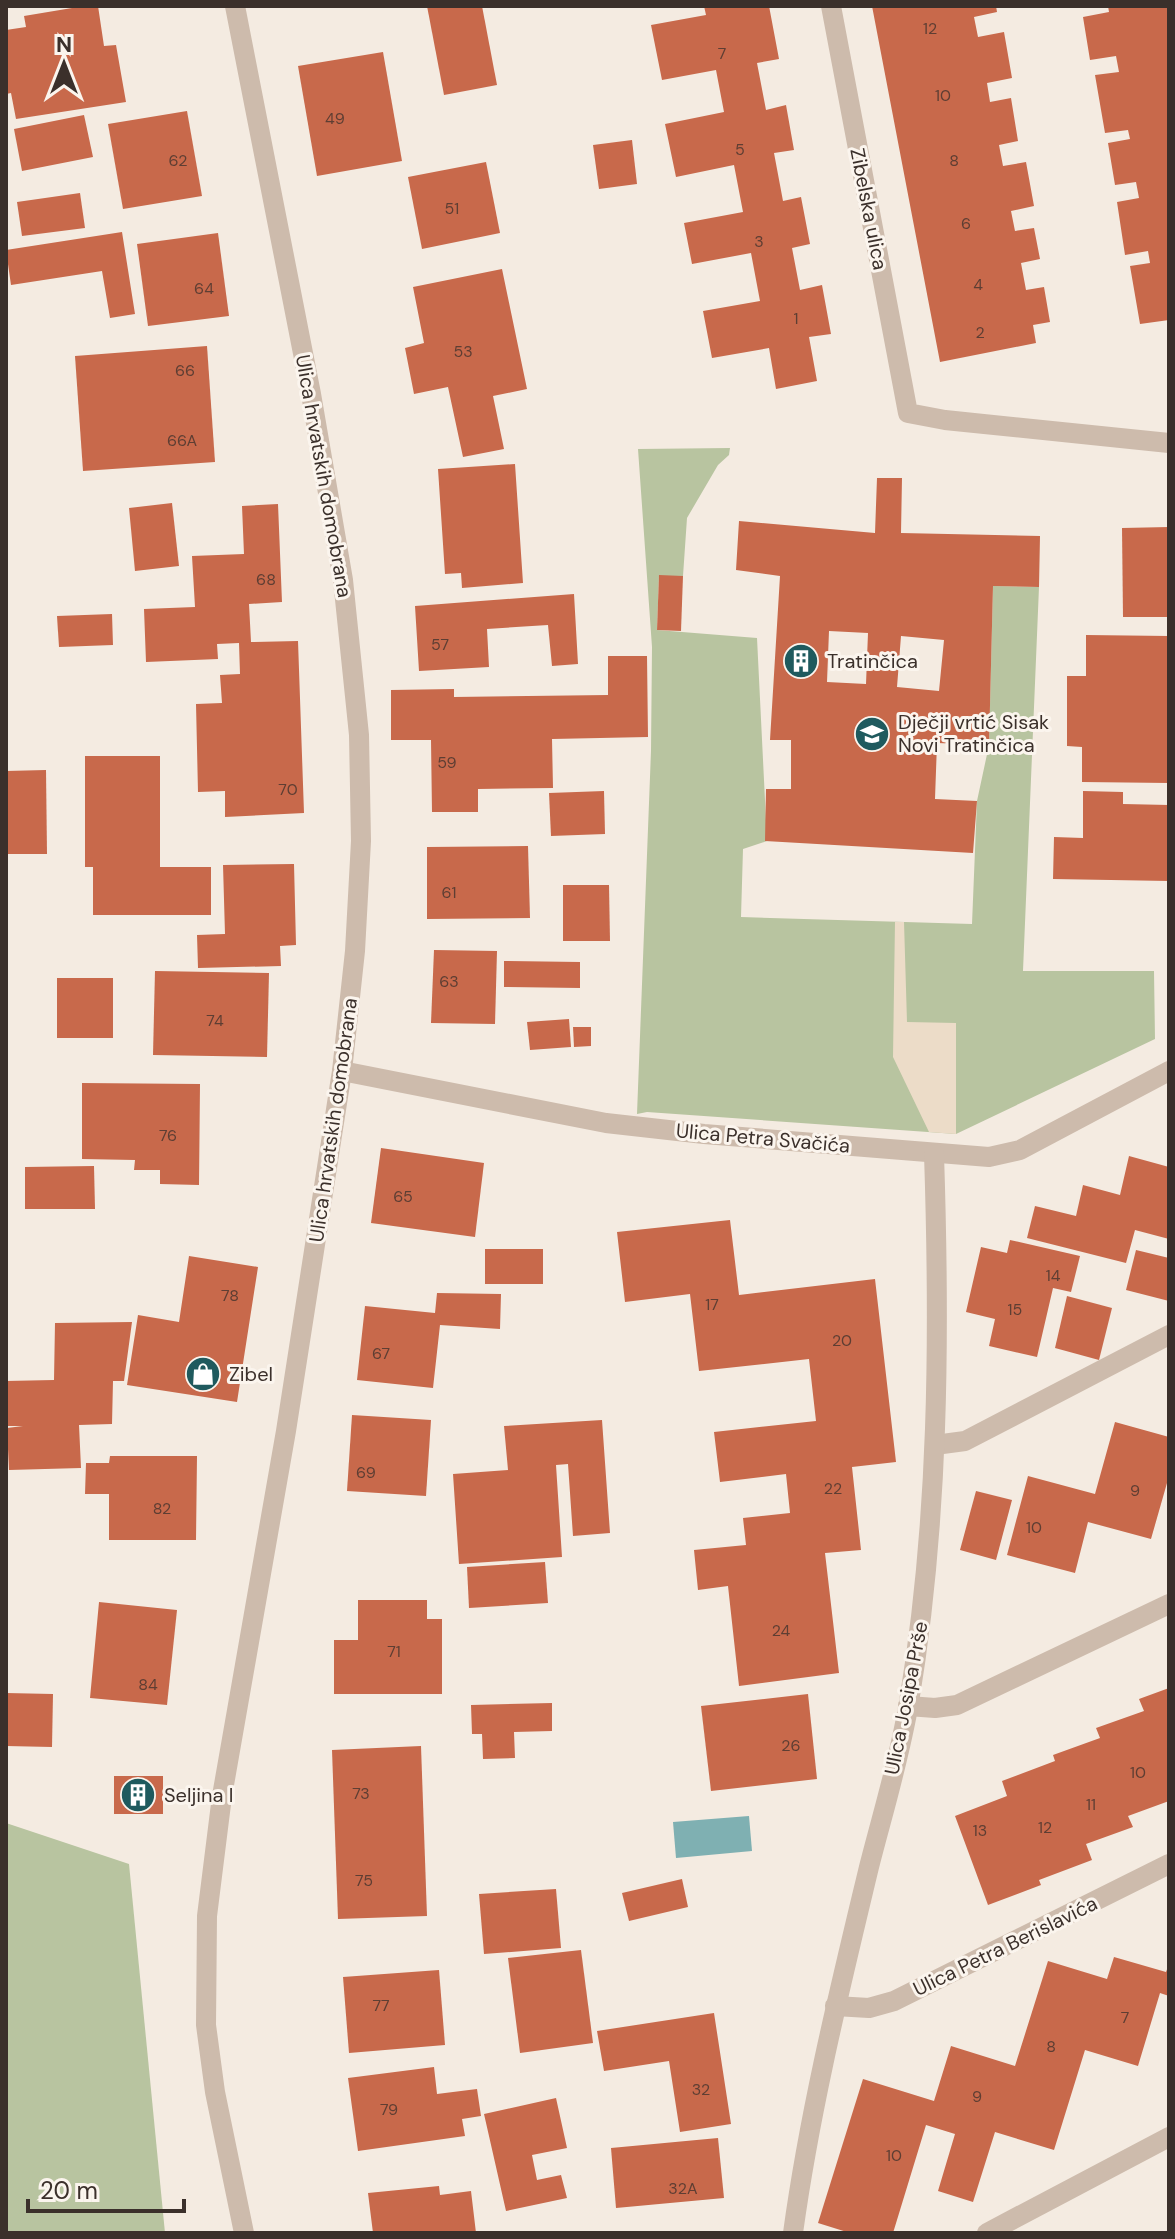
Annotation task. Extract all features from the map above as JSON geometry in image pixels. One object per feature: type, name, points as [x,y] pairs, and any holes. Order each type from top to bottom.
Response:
[{"type":"street","name":"Ulica hrvatskih domobrana","points":[[235,6],[311,394],[343,580],[359,735],[361,841],[355,951],[342,1071],[286,1431],[222,1796],[207,1916],[206,2025],[215,2092],[244,2233]]},
{"type":"street","name":"Zibelska ulica","points":[[831,6],[908,413],[945,420],[1169,443]]},
{"type":"street","name":"Ulica Petra Svačića","points":[[342,1071],[606,1123],[989,1157],[1020,1150],[1169,1071]]},
{"type":"street","name":"Ulica Josipa Prše","points":[[793,2233],[819,2076],[908,1706],[927,1565],[935,1445],[934,1154]]},
{"type":"street","points":[[935,1445],[965,1441],[1169,1335]]},
{"type":"street","points":[[908,1706],[935,1708],[957,1705],[1169,1604]]},
{"type":"street","name":"Ulica Petra Berislavića","points":[[835,2006],[869,2008],[894,2001],[1169,1864]]},
{"type":"street","points":[[987,2233],[1169,2137]]},
{"type":"green space","points":[[730,448],[729,455],[718,465],[687,518],[683,576],[659,576],[657,630],[757,638],[767,841],[743,849],[741,917],[972,924],[977,801],[989,745],[993,586],[1039,587],[1023,971],[1154,971],[1155,1039],[956,1134],[647,1112],[637,1114],[652,647],[638,449]]},
{"type":"green space","points":[[6,1823],[129,1864],[165,2233],[6,2233]]},
{"type":"shaded area","points":[[895,922],[904,922],[907,1022],[956,1023],[956,1134],[929,1132],[893,1057]]},
{"type":"water","points":[[749,1816],[752,1851],[676,1858],[673,1822]]},
{"type":"building","points":[[98,6],[104,46],[116,45],[126,102],[16,119],[11,93],[6,94],[6,30],[26,27],[24,16]]},
{"type":"building","points":[[427,6],[482,6],[497,85],[444,95]]},
{"type":"building","points":[[704,6],[769,6],[779,59],[757,63],[766,110],[786,105],[794,150],[774,153],[783,201],[801,197],[810,244],[792,248],[800,290],[822,285],[831,334],[809,337],[817,381],[776,389],[769,348],[712,358],[703,311],[760,301],[751,253],[692,264],[684,223],[743,212],[734,165],[676,177],[665,124],[724,112],[716,70],[662,80],[651,25],[706,15]]},
{"type":"building","points":[[872,6],[996,6],[997,12],[974,17],[978,37],[1004,32],[1012,78],[987,83],[990,102],[1011,98],[1018,141],[999,145],[1003,166],[1026,162],[1034,206],[1011,211],[1015,231],[1034,228],[1040,259],[1021,263],[1026,290],[1044,287],[1050,322],[1033,325],[1036,343],[940,362]]},
{"type":"building","points":[[1108,6],[1169,6],[1169,320],[1140,324],[1130,266],[1150,263],[1148,251],[1125,255],[1117,202],[1139,198],[1136,182],[1115,185],[1108,143],[1130,139],[1128,130],[1105,133],[1095,75],[1119,72],[1116,56],[1090,60],[1083,17],[1109,12]]},
{"type":"building","points":[[383,52],[402,161],[317,176],[298,66]]},
{"type":"building","points":[[187,111],[202,196],[123,209],[108,124]]},
{"type":"building","points":[[84,115],[93,157],[22,171],[14,129]]},
{"type":"building","points":[[632,140],[637,184],[599,189],[593,145]]},
{"type":"building","points":[[486,162],[500,233],[422,249],[408,177]]},
{"type":"building","points":[[80,193],[85,228],[22,236],[17,202]]},
{"type":"building","points":[[122,232],[135,314],[110,318],[102,271],[11,285],[6,250]]},
{"type":"building","points":[[218,233],[229,316],[148,326],[137,244]]},
{"type":"building","points":[[502,269],[527,389],[493,396],[504,449],[463,457],[448,387],[414,394],[405,348],[424,343],[413,287]]},
{"type":"building","points":[[207,346],[215,462],[83,471],[75,356]]},
{"type":"building","points":[[515,464],[523,583],[462,588],[461,573],[445,574],[438,469]]},
{"type":"building","name":"Tratinčica","points":[[877,478],[902,478],[901,533],[1040,536],[1039,587],[993,586],[989,745],[937,743],[935,799],[977,801],[973,853],[765,841],[766,789],[791,789],[791,740],[770,740],[780,576],[736,570],[739,521],[875,533]],"holes":[[[829,631],[868,633],[866,684],[827,682]],[[901,636],[944,640],[939,691],[897,687]]]},
{"type":"building","points":[[172,503],[179,566],[135,571],[129,508]]},
{"type":"building","points":[[278,504],[282,602],[249,604],[251,642],[298,641],[304,813],[225,817],[225,791],[198,792],[196,704],[222,703],[220,675],[240,674],[239,643],[217,644],[218,659],[146,662],[144,609],[195,607],[192,556],[244,554],[242,506]]},
{"type":"building","points":[[1169,527],[1169,617],[1123,617],[1122,528]]},
{"type":"building","points":[[659,575],[683,576],[681,631],[657,630]]},
{"type":"building","points":[[574,594],[578,664],[552,666],[548,625],[487,629],[489,667],[419,671],[415,606]]},
{"type":"building","points":[[112,614],[113,645],[59,647],[57,616]]},
{"type":"building","points":[[1086,635],[1169,636],[1169,783],[1082,782],[1082,747],[1067,746],[1067,676],[1086,676]]},
{"type":"building","points":[[608,656],[647,656],[648,737],[552,739],[553,788],[478,789],[478,812],[432,812],[431,740],[391,740],[391,690],[454,689],[454,697],[608,695]]},
{"type":"building","points":[[85,756],[160,756],[160,867],[211,867],[211,915],[93,915],[93,867],[85,867]]},
{"type":"building","points":[[46,770],[47,854],[6,854],[6,771]]},
{"type":"building","points":[[604,791],[605,834],[551,836],[549,793]]},
{"type":"building","points":[[1083,791],[1123,792],[1123,804],[1169,805],[1169,881],[1053,879],[1054,837],[1083,838]]},
{"type":"building","points":[[528,846],[530,918],[427,919],[427,847]]},
{"type":"building","points":[[294,864],[296,945],[280,946],[281,966],[198,968],[197,935],[225,934],[223,865]]},
{"type":"building","points":[[563,885],[609,885],[610,941],[563,941]]},
{"type":"building","points":[[434,950],[497,951],[495,1024],[431,1023]]},
{"type":"building","points":[[504,961],[580,962],[580,988],[504,987]]},
{"type":"building","points":[[155,971],[269,973],[267,1057],[153,1055]]},
{"type":"building","points":[[57,978],[113,978],[113,1038],[57,1038]]},
{"type":"building","points":[[569,1019],[571,1047],[530,1050],[527,1022]]},
{"type":"building","points":[[573,1027],[591,1027],[591,1046],[574,1047]]},
{"type":"building","points":[[82,1083],[200,1084],[199,1185],[160,1184],[160,1170],[134,1170],[135,1160],[82,1159]]},
{"type":"building","points":[[381,1148],[484,1163],[475,1237],[371,1223]]},
{"type":"building","points":[[1129,1156],[1169,1167],[1169,1239],[1135,1230],[1126,1263],[1027,1238],[1035,1206],[1076,1216],[1083,1185],[1120,1195]]},
{"type":"building","points":[[94,1166],[95,1209],[25,1209],[25,1167]]},
{"type":"building","points":[[730,1220],[739,1295],[875,1279],[896,1462],[852,1467],[861,1550],[825,1553],[839,1673],[739,1686],[728,1586],[698,1590],[694,1550],[746,1545],[743,1518],[790,1513],[786,1474],[720,1482],[714,1432],[816,1421],[809,1359],[699,1371],[690,1294],[625,1302],[617,1232]]},
{"type":"building","points":[[1010,1240],[1080,1256],[1071,1292],[1053,1288],[1037,1357],[989,1346],[995,1319],[966,1312],[981,1247],[1007,1253]]},
{"type":"building","points":[[485,1249],[543,1249],[543,1284],[485,1284]]},
{"type":"building","points":[[1136,1250],[1169,1258],[1169,1301],[1126,1290]]},
{"type":"building","points":[[189,1256],[258,1267],[237,1402],[127,1385],[138,1315],[179,1322]]},
{"type":"building","points":[[437,1293],[501,1294],[500,1329],[440,1325],[433,1388],[357,1380],[365,1306],[435,1313]]},
{"type":"building","points":[[1067,1296],[1112,1308],[1099,1360],[1055,1348]]},
{"type":"building","points":[[132,1322],[124,1381],[113,1381],[112,1424],[79,1425],[81,1468],[9,1470],[7,1428],[23,1426],[6,1426],[6,1381],[54,1380],[55,1323]]},
{"type":"building","points":[[352,1415],[431,1420],[426,1496],[347,1491]]},
{"type":"building","points":[[602,1420],[610,1533],[573,1536],[568,1464],[556,1465],[562,1557],[459,1564],[453,1474],[508,1470],[504,1426]]},
{"type":"building","points":[[1115,1422],[1169,1437],[1169,1476],[1151,1539],[1088,1522],[1075,1573],[1007,1555],[1028,1476],[1095,1494]]},
{"type":"building","points":[[110,1456],[197,1456],[196,1540],[109,1540],[109,1494],[85,1494],[86,1463],[109,1463]]},
{"type":"building","points":[[976,1491],[1012,1500],[996,1560],[960,1550]]},
{"type":"building","points":[[545,1562],[548,1603],[469,1608],[467,1567]]},
{"type":"building","points":[[358,1600],[427,1600],[427,1619],[442,1619],[442,1694],[334,1694],[334,1640],[358,1640]]},
{"type":"building","points":[[99,1602],[177,1610],[167,1705],[90,1698]]},
{"type":"building","points":[[1169,1688],[1169,1801],[1128,1816],[1133,1827],[1086,1844],[1092,1860],[1039,1880],[1041,1885],[988,1905],[955,1816],[1007,1796],[1002,1781],[1055,1761],[1053,1755],[1100,1738],[1096,1728],[1144,1711],[1139,1699]]},
{"type":"building","points":[[6,1693],[53,1694],[52,1747],[6,1746]]},
{"type":"building","points":[[808,1694],[817,1779],[711,1791],[701,1706]]},
{"type":"building","points":[[552,1703],[552,1731],[514,1732],[515,1758],[483,1759],[482,1734],[472,1734],[471,1705]]},
{"type":"building","points":[[421,1746],[427,1916],[338,1919],[332,1750]]},
{"type":"building","name":"Seljina I","points":[[114,1776],[163,1776],[163,1814],[114,1814]]},
{"type":"building","points":[[682,1879],[688,1907],[629,1921],[622,1893]]},
{"type":"building","points":[[556,1889],[561,1948],[484,1954],[479,1894]]},
{"type":"building","points":[[581,1950],[593,2043],[520,2053],[508,1958]]},
{"type":"building","points":[[1114,1957],[1166,1972],[1169,1964],[1169,1996],[1160,1993],[1138,2066],[1085,2050],[1054,2150],[995,2132],[973,2202],[938,2191],[955,2134],[926,2125],[893,2233],[850,2233],[818,2223],[863,2079],[934,2101],[951,2046],[1015,2066],[1048,1961],[1107,1979]]},
{"type":"building","points":[[439,1970],[445,2045],[349,2053],[343,1977]]},
{"type":"building","points":[[714,2013],[731,2124],[680,2132],[669,2061],[604,2071],[597,2031]]},
{"type":"building","points":[[434,2067],[437,2094],[477,2089],[481,2116],[462,2119],[465,2136],[358,2151],[348,2078]]},
{"type":"building","points":[[556,2098],[567,2148],[532,2155],[537,2180],[561,2175],[567,2198],[506,2211],[484,2114]]},
{"type":"building","points":[[718,2138],[724,2198],[616,2208],[611,2148]]},
{"type":"building","points":[[439,2186],[440,2195],[471,2191],[476,2233],[373,2233],[368,2193]]},
{"type":"place","name":"Tratinčica","points":[[801,661]]},
{"type":"place","name":"Dječji vrtić Sisak Novi Tratinčica","points":[[872,734]]},
{"type":"place","name":"Zibel","points":[[203,1374]]},
{"type":"place","name":"Seljina I","points":[[138,1795]]}]
